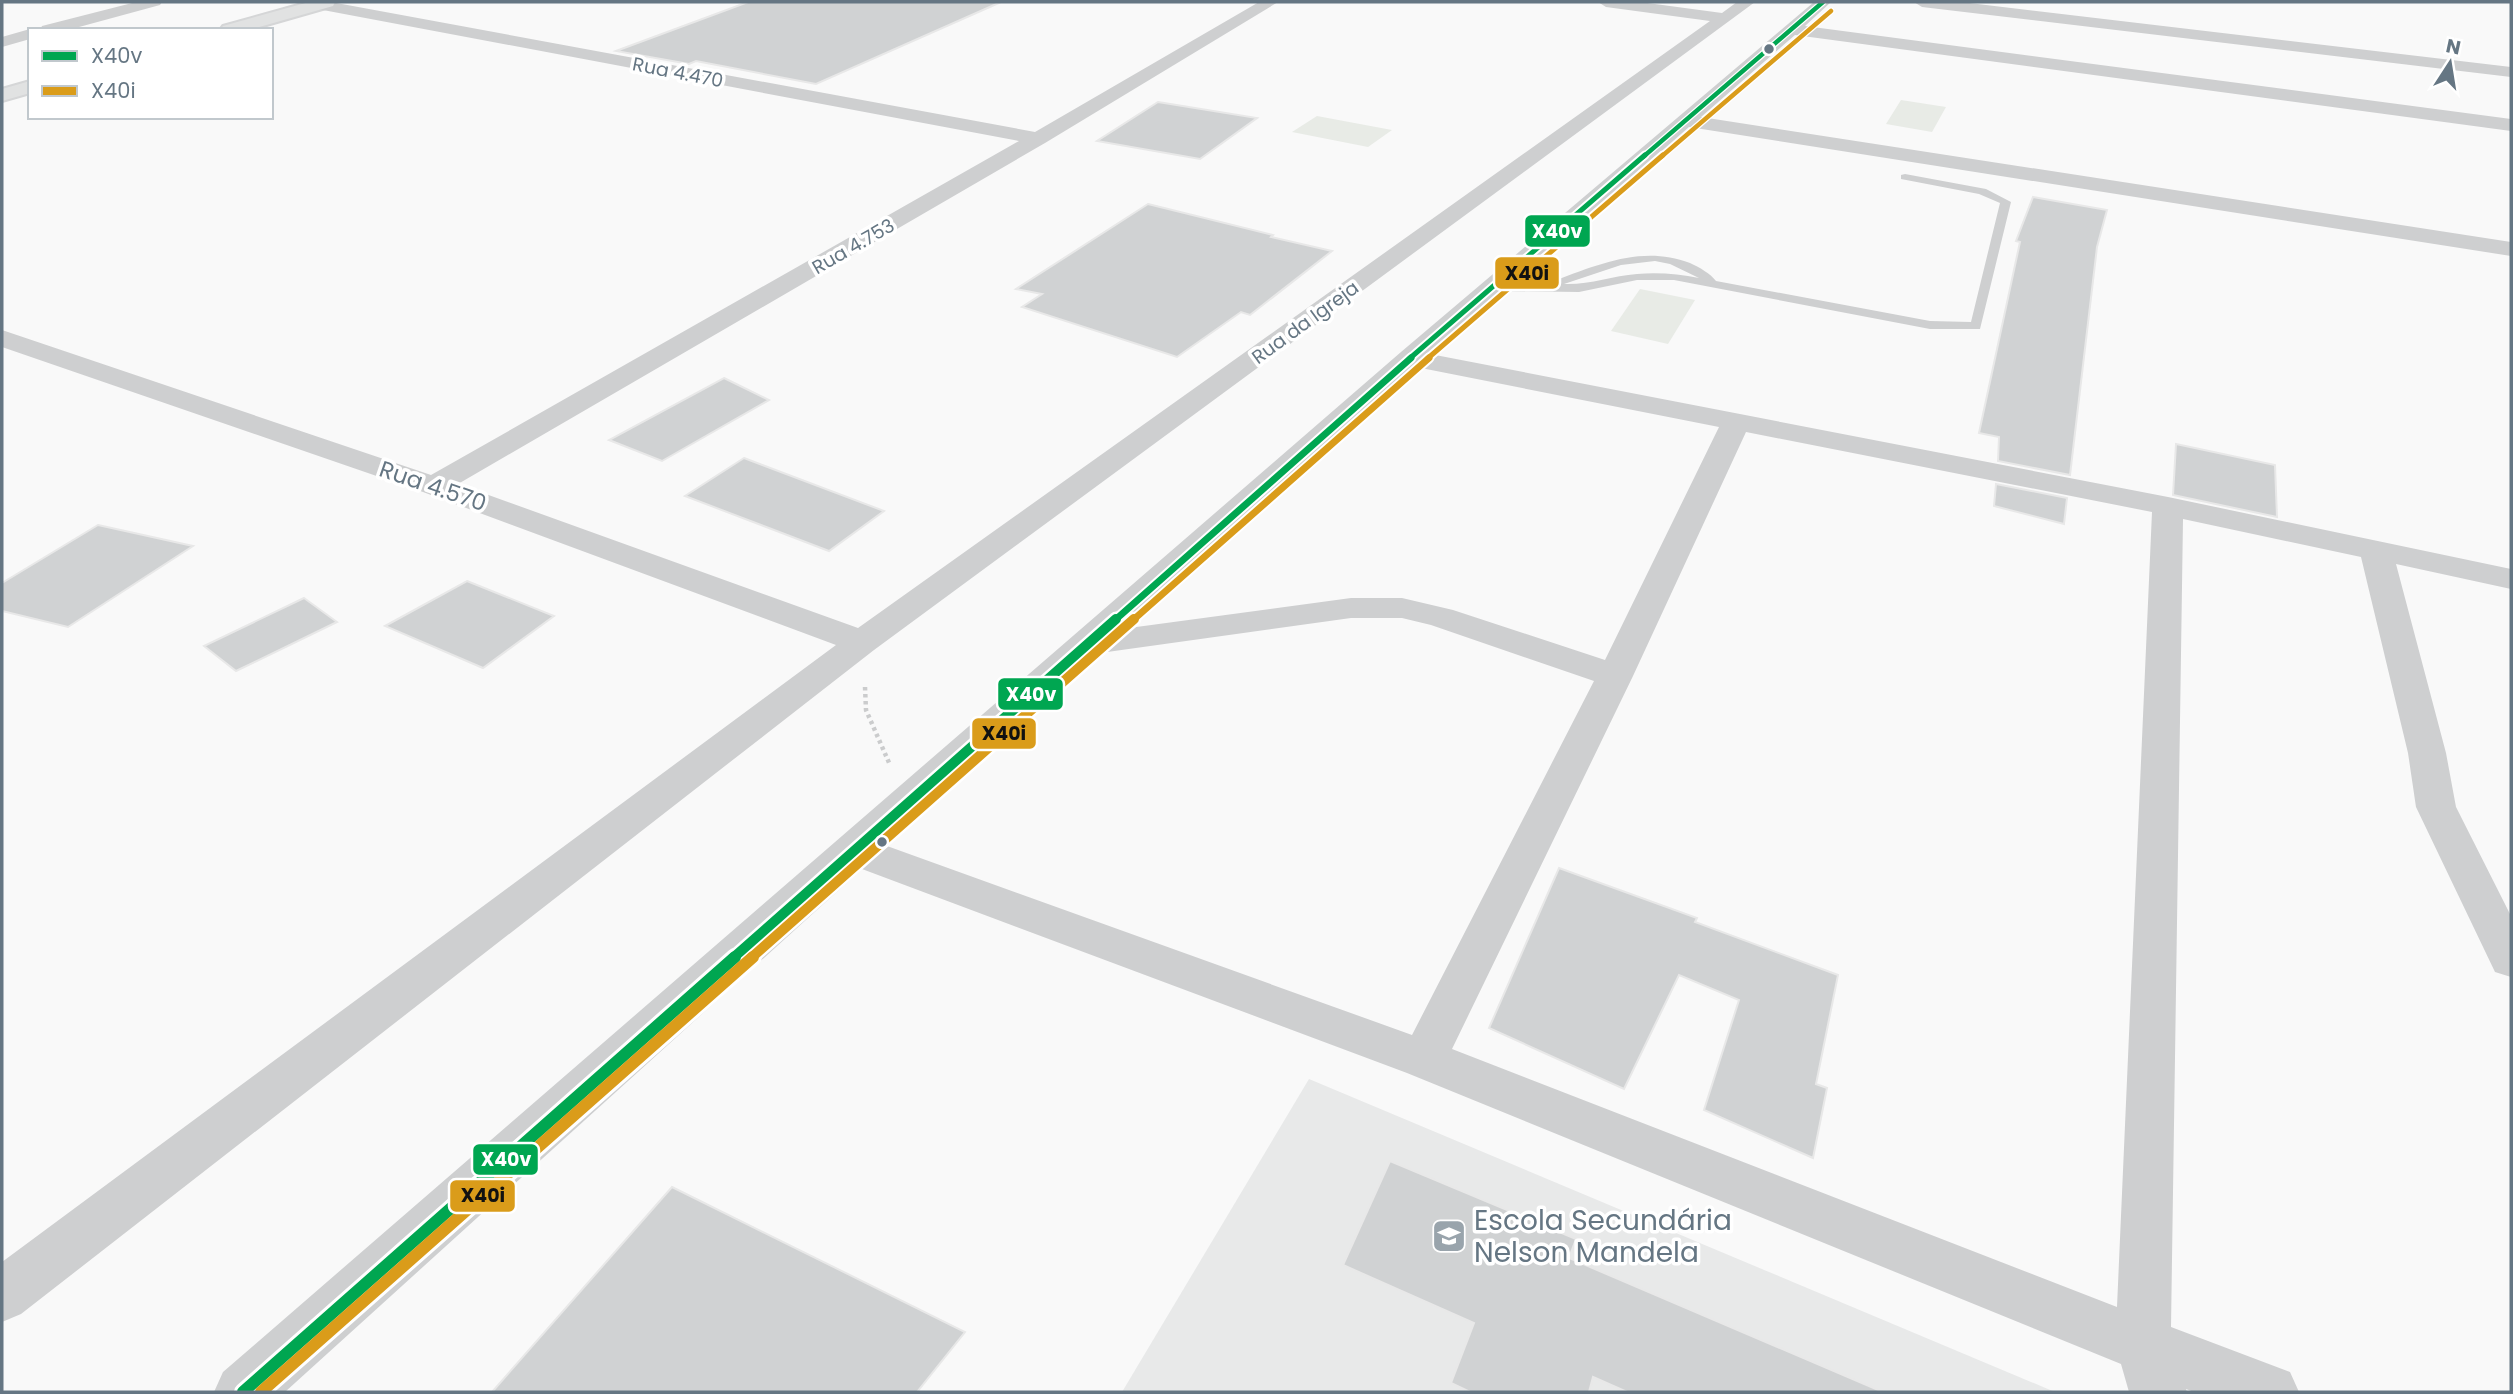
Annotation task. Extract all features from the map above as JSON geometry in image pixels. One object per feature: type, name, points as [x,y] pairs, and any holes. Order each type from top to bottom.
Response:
[{"type":"main road","points":[[236,28],[317,3]]},
{"type":"main road","points":[[2,95],[28,88]]},
{"type":"street","points":[[56,28],[154,2]]},
{"type":"street","name":"Rua 4.753","points":[[434,486],[1038,139],[1270,2]]},
{"type":"street","points":[[1606,2],[1726,18]]},
{"type":"street","name":"Rua da Igreja","points":[[2,1295],[862,642],[1747,2]]},
{"type":"street","points":[[243,1392],[1410,358],[1823,2]]},
{"type":"street","points":[[1922,2],[2053,15],[2511,72]]},
{"type":"street","points":[[2053,15],[2073,2]]},
{"type":"street","name":"Rua 4.470","points":[[317,3],[1038,139]]},
{"type":"street","points":[[1983,53],[2003,36],[2020,12]]},
{"type":"street","points":[[1793,30],[1983,53],[2511,125]]},
{"type":"street","points":[[2,42],[28,35]]},
{"type":"street","points":[[1687,121],[2511,249]]},
{"type":"street","name":"Rua 4.570","points":[[2,338],[434,486],[862,642]]},
{"type":"street","points":[[1410,358],[2168,506],[2511,579]]},
{"type":"street","points":[[1424,1059],[1615,676],[1737,420]]},
{"type":"street","points":[[2151,1369],[2168,506]]},
{"type":"street","points":[[2375,550],[2427,753],[2435,807],[2511,959]]},
{"type":"street","points":[[1088,644],[1351,608],[1402,608],[1441,617],[1615,676]]},
{"type":"street","points":[[856,851],[1424,1059],[2151,1369],[2270,1392]]},
{"type":"lane","points":[[1493,287],[1537,290],[1578,288],[1637,277],[1713,283],[1930,325],[1976,326],[2006,202],[1982,191],[1905,177]]},
{"type":"lane","points":[[1537,290],[1636,257],[1690,264],[1713,283]]},
{"type":"path","points":[[862,642],[866,710],[893,772]]},
{"type":"shaded area","points":[[1901,100],[1946,107],[1932,132],[1886,124]]},
{"type":"shaded area","points":[[1317,116],[1392,130],[1368,147],[1292,132]]},
{"type":"shaded area","points":[[1640,289],[1695,300],[1668,344],[1611,331]]},
{"type":"shaded area","name":"Escola Secundária Nelson Mandela","points":[[1309,1079],[2055,1392],[1122,1392]]},
{"type":"building","points":[[748,2],[1001,2],[816,84],[696,61],[689,64],[616,51]]},
{"type":"building","points":[[1158,102],[1257,118],[1200,159],[1097,141]]},
{"type":"building","points":[[2033,197],[2107,210],[2097,247],[2070,475],[1998,461],[1999,437],[1979,433],[2020,242],[2016,241]]},
{"type":"building","points":[[1148,204],[1332,251],[1250,315],[1241,312],[1177,357],[1022,307],[1042,294],[1016,289]]},
{"type":"building","points":[[724,378],[769,400],[662,461],[609,440]]},
{"type":"building","points":[[2176,444],[2275,465],[2277,517],[2173,495]]},
{"type":"building","points":[[744,458],[884,511],[829,551],[685,496]]},
{"type":"building","points":[[1996,484],[2067,498],[2064,524],[1994,506]]},
{"type":"building","points":[[98,525],[193,546],[68,627],[2,611],[2,583]]},
{"type":"building","points":[[467,581],[554,616],[483,668],[385,626]]},
{"type":"building","points":[[304,598],[337,622],[236,671],[204,646]]},
{"type":"building","points":[[1559,868],[1697,918],[1695,922],[1838,975],[1816,1084],[1827,1088],[1813,1158],[1704,1110],[1739,1000],[1679,975],[1624,1089],[1489,1028]]},
{"type":"building","points":[[1390,1161],[1576,1239],[1569,1258],[1883,1392],[1627,1392],[1593,1377],[1589,1392],[1470,1392],[1451,1383],[1474,1323],[1343,1265]]},
{"type":"building","points":[[672,1187],[965,1332],[917,1392],[492,1392]]},
{"type":"transit line","name":"X40v","points":[[243,1392],[1410,358],[1823,2]]},
{"type":"transit line","name":"X40i","points":[[261,1392],[1418,367],[1831,11]]},
{"type":"place","name":"Escola Secundária Nelson Mandela","points":[[1449,1236]]}]
